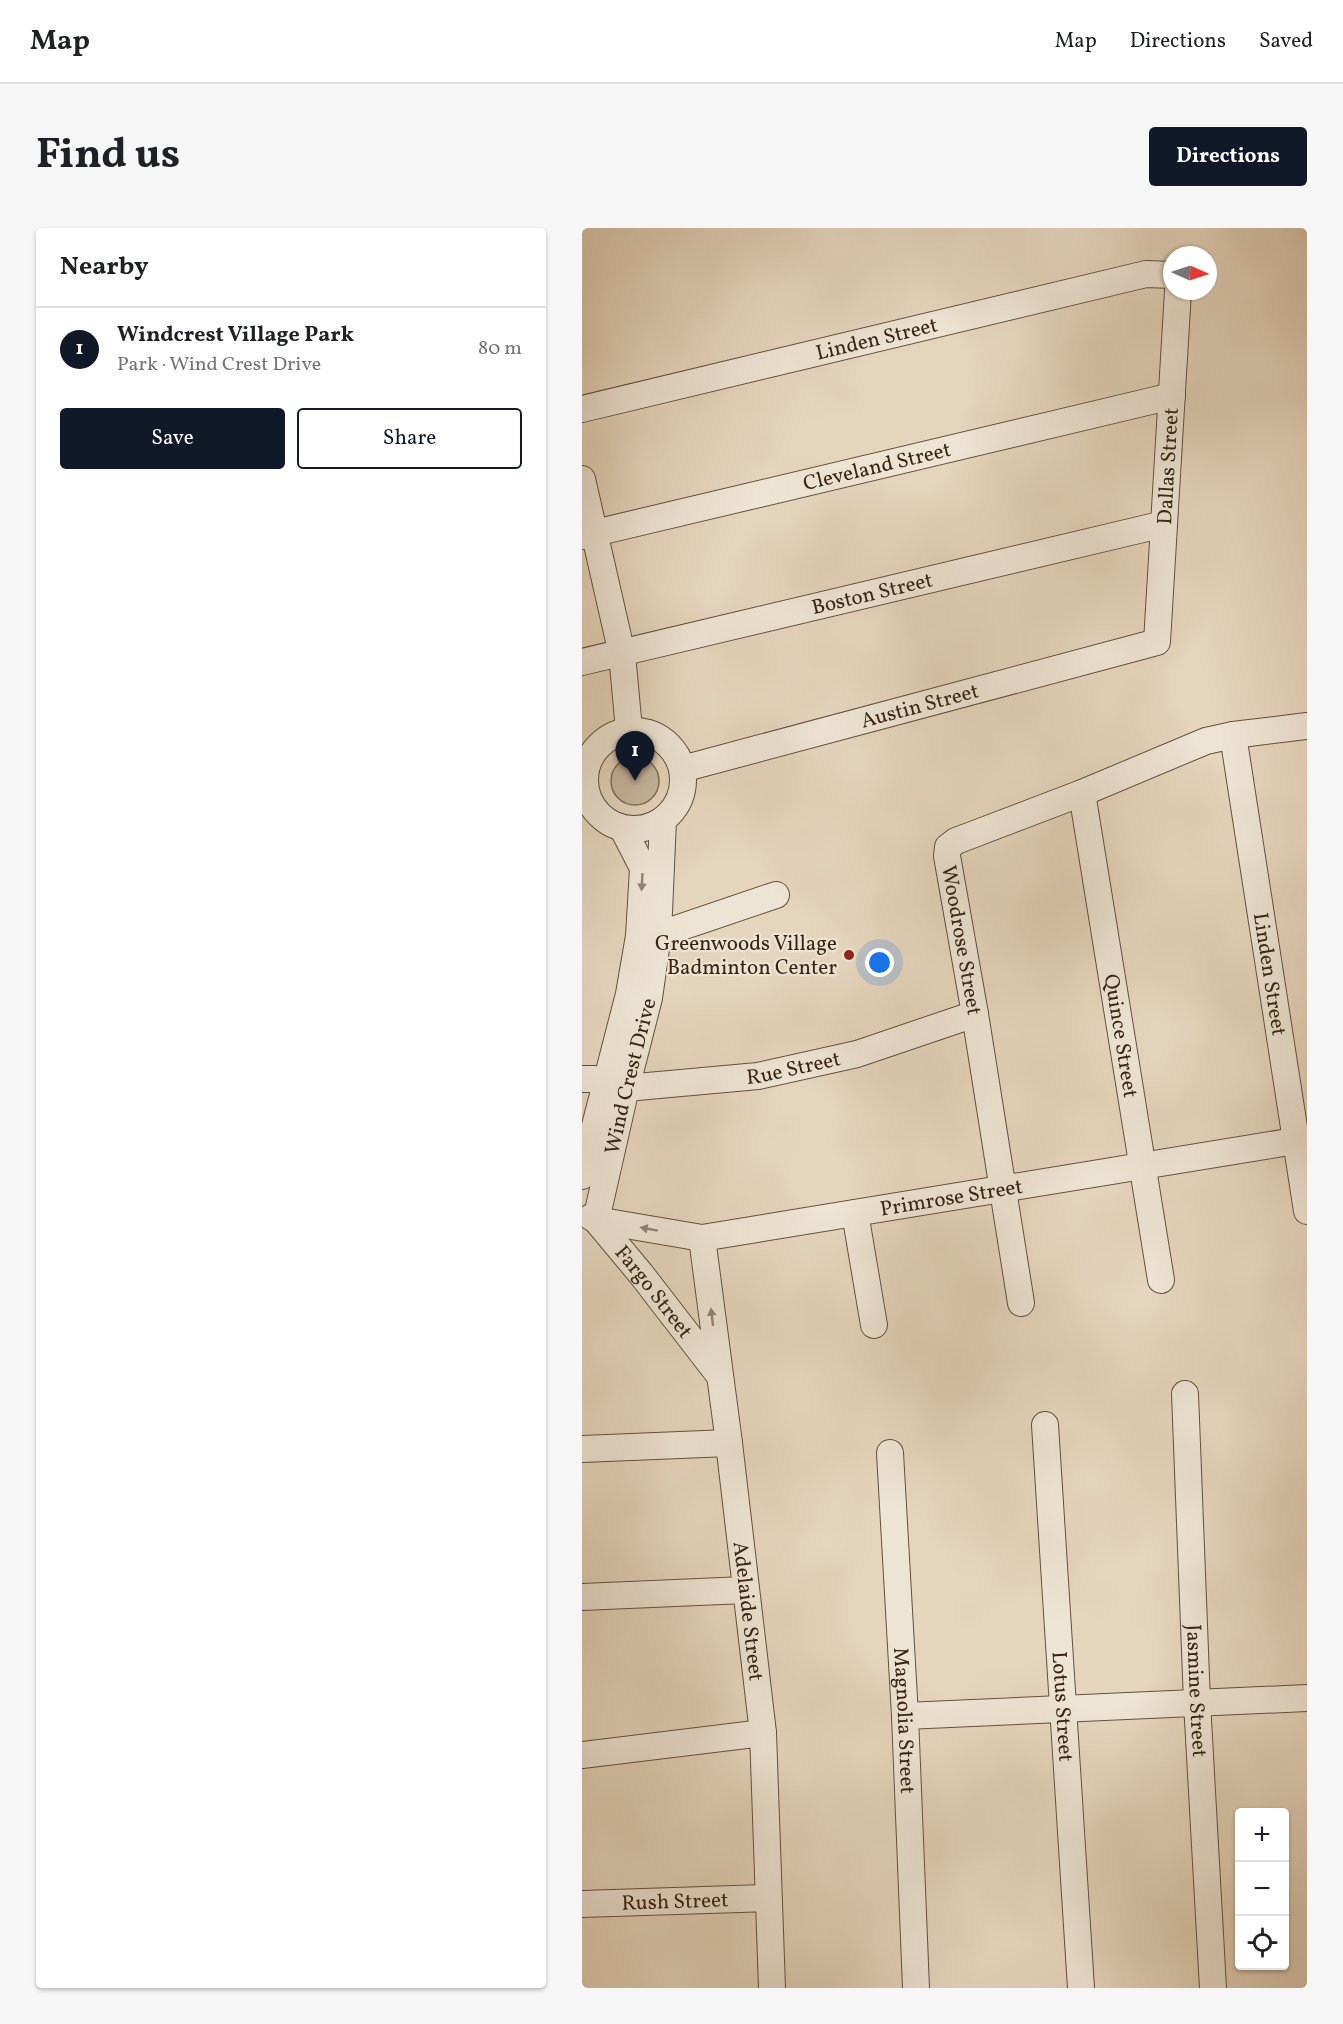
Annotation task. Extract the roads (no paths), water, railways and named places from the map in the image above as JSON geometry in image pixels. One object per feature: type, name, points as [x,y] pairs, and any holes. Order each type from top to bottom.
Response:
[{"type":"street","name":"Linden Street","points":[[582,409],[1146,274],[1163,275]]},
{"type":"street","name":"Dallas Street","points":[[1157,642],[1177,300]]},
{"type":"street","name":"Cleveland Street","points":[[589,534],[1172,396]]},
{"type":"street","points":[[582,479],[589,534],[622,654],[629,730]]},
{"type":"street","name":"Boston Street","points":[[582,663],[1164,524]]},
{"type":"street","name":"Austin Street","points":[[682,769],[1157,642]]},
{"type":"street","name":"Woodrose Street","points":[[1021,1303],[975,1014],[947,856],[948,847],[956,841],[1082,793],[1206,741],[1233,735],[1307,726]]},
{"type":"street","points":[[629,730],[643,731],[662,740],[677,755],[682,769],[684,783],[681,798],[663,820],[644,828],[622,829],[610,823],[598,814],[584,790],[585,773],[590,757],[600,744],[614,735],[629,730]]},
{"type":"street","name":"Linden Street","points":[[1233,735],[1301,1140],[1307,1211]]},
{"type":"street","name":"Quince Street","points":[[1082,793],[1161,1280]]},
{"type":"street","name":"Wind Crest Drive","points":[[589,1217],[605,1084],[649,998],[658,935],[663,820]]},
{"type":"street","name":"Wind Crest Drive","points":[[582,1176],[629,994],[639,936],[643,868],[622,829]]},
{"type":"street","points":[[658,935],[776,895]]},
{"type":"street","name":"Rue Street","points":[[605,1084],[758,1077],[857,1054],[975,1014]]},
{"type":"street","name":"Primrose Street","points":[[589,1217],[702,1238],[1301,1140]]},
{"type":"street","points":[[855,1213],[874,1325]]},
{"type":"street","name":"Fargo Street","points":[[589,1217],[641,1274],[719,1375]]},
{"type":"street","name":"Adelaide Street","points":[[702,1238],[763,1733],[772,1988]]},
{"type":"street","name":"Jasmine Street","points":[[1185,1394],[1197,1702],[1213,1988]]},
{"type":"street","name":"Lotus Street","points":[[1046,1425],[1081,1988]]},
{"type":"street","points":[[582,1449],[729,1443]]},
{"type":"street","name":"Magnolia Street","points":[[890,1453],[905,1716],[916,1988]]},
{"type":"street","points":[[582,1597],[745,1590]]},
{"type":"street","points":[[905,1716],[1307,1698]]},
{"type":"street","points":[[582,1755],[763,1733]]},
{"type":"street","name":"Rush Street","points":[[582,1904],[768,1898]]},
{"type":"place","name":"Windcrest Village Park","points":[[635,781]]},
{"type":"place","name":"Greenwoods Village Badminton Center","points":[[849,955]]}]
